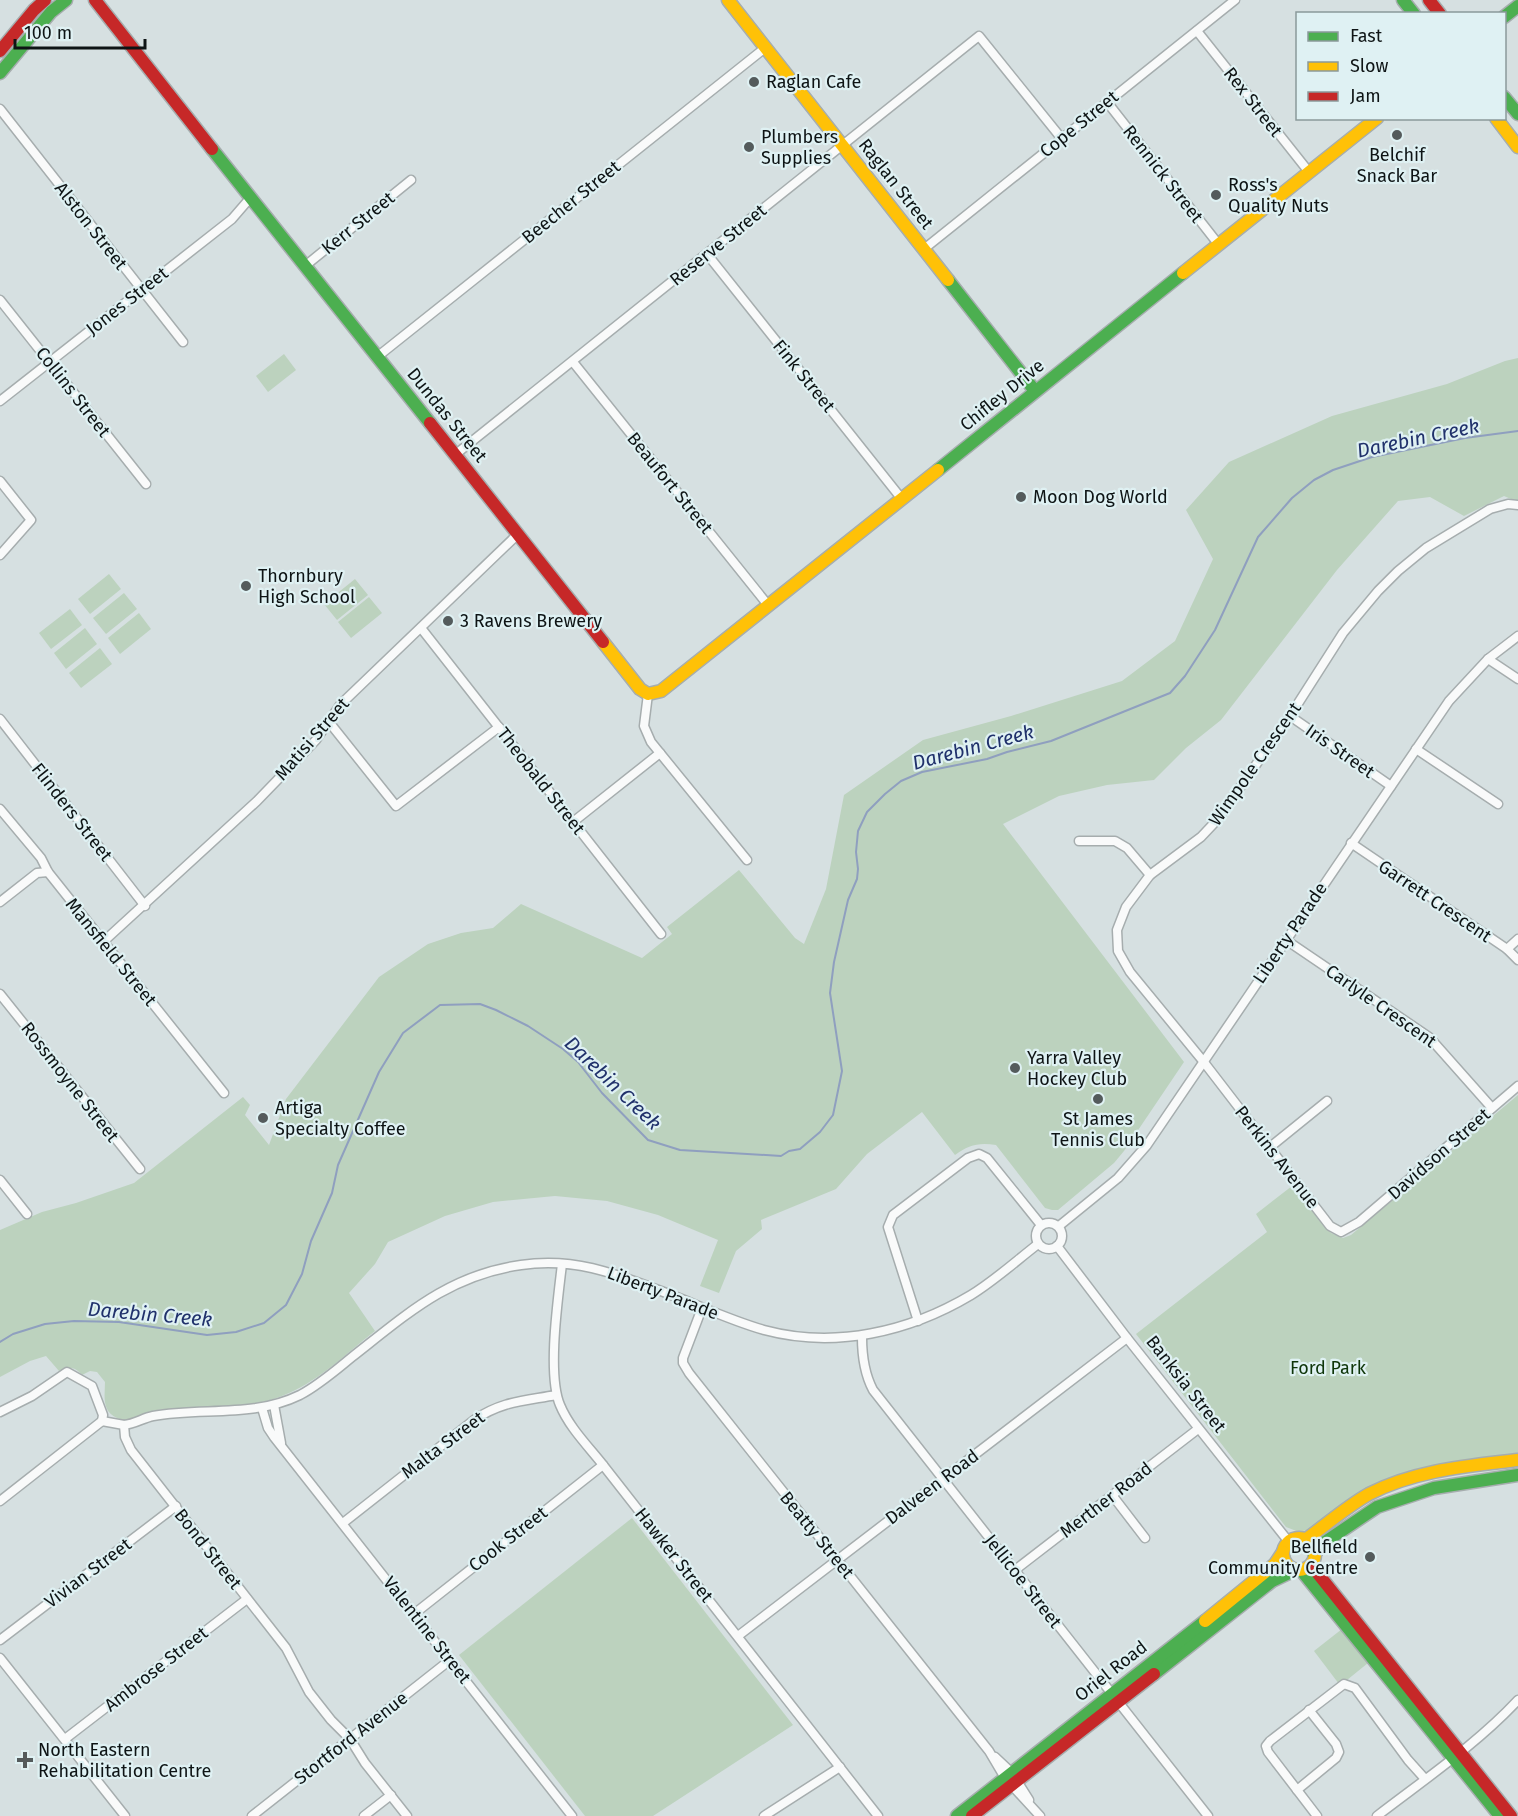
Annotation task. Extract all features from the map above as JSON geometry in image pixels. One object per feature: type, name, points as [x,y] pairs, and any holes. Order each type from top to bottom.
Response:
[{"type":"main road","points":[[0,51],[45,0]]},
{"type":"main road","points":[[0,73],[51,12],[66,0]]},
{"type":"main road","name":"Dundas Street","points":[[95,0],[640,689],[648,694]]},
{"type":"main road","name":"Raglan Street","points":[[728,0],[1035,391]]},
{"type":"main road","points":[[1506,15],[1518,6]]},
{"type":"main road","points":[[1506,99],[1518,114]]},
{"type":"main road","name":"Chifley Drive","points":[[648,694],[661,691],[1374,120]]},
{"type":"main road","points":[[1498,120],[1518,147]]},
{"type":"main road","points":[[1305,1540],[1369,1495],[1404,1480],[1443,1470],[1518,1460]]},
{"type":"main road","name":"Oriel Road","points":[[957,1816],[1011,1779],[1272,1581],[1305,1565],[1325,1542],[1377,1508],[1434,1488],[1518,1475]]},
{"type":"main road","points":[[1305,1565],[1310,1544],[1300,1539],[1286,1547],[1286,1563],[1305,1565],[1457,1754],[1511,1816]]},
{"type":"main road","name":"Oriel Road","points":[[1114,1699],[1275,1564],[1286,1547]]},
{"type":"main road","points":[[1457,1754],[1500,1816]]},
{"type":"main road","name":"Oriel Road","points":[[972,1816],[1011,1779]]},
{"type":"street","name":"Cope Street","points":[[924,249],[1235,0]]},
{"type":"street","name":"Rex Street","points":[[1197,31],[1309,172]]},
{"type":"street","name":"Reserve Street","points":[[456,454],[979,36],[1062,139]]},
{"type":"street","name":"Beecher Street","points":[[377,357],[765,48]]},
{"type":"street","name":"Rennick Street","points":[[1107,102],[1219,245]]},
{"type":"street","name":"Alston Street","points":[[0,109],[183,342]]},
{"type":"street","name":"Kerr Street","points":[[305,266],[411,180]]},
{"type":"street","name":"Jones Street","points":[[0,400],[232,219],[251,197]]},
{"type":"street","name":"Fink Street","points":[[707,254],[901,498]]},
{"type":"street","name":"Collins Street","points":[[0,300],[146,484]]},
{"type":"street","name":"Beaufort Street","points":[[573,362],[768,605]]},
{"type":"street","points":[[0,482],[31,520],[0,555]]},
{"type":"street","name":"Wimpole Crescent","points":[[1203,1061],[1130,972],[1118,951],[1117,930],[1126,908],[1150,875],[1201,837],[1218,819],[1290,716],[1343,633],[1378,591],[1426,548],[1490,509],[1508,504],[1518,506]]},
{"type":"street","name":"Matisi Street","points":[[103,942],[295,763],[316,740],[340,705],[518,534]]},
{"type":"street","name":"Theobald Street","points":[[421,628],[661,934]]},
{"type":"street","name":"Liberty Parade","points":[[1059,1226],[1100,1194],[1132,1163],[1449,701],[1488,659],[1518,636]]},
{"type":"street","points":[[1488,659],[1518,679]]},
{"type":"street","points":[[648,694],[644,726],[651,742],[747,860]]},
{"type":"street","name":"Iris Street","points":[[1290,716],[1391,786]]},
{"type":"street","name":"Flinders Street","points":[[0,719],[144,906]]},
{"type":"street","points":[[329,722],[396,806],[499,728]]},
{"type":"street","points":[[1416,749],[1498,804]]},
{"type":"street","points":[[573,822],[660,753]]},
{"type":"street","name":"Mansfield Street","points":[[0,809],[41,858],[48,872],[224,1093]]},
{"type":"street","points":[[1079,842],[1115,840],[1127,848],[1150,875]]},
{"type":"street","name":"Garrett Crescent","points":[[1351,843],[1507,949],[1518,960]]},
{"type":"street","points":[[0,902],[37,873],[48,872]]},
{"type":"street","points":[[1507,949],[1518,939]]},
{"type":"street","name":"Carlyle Crescent","points":[[1286,940],[1429,1037],[1492,1108]]},
{"type":"street","name":"Rossmoyne Street","points":[[0,994],[140,1170]]},
{"type":"street","name":"Perkins Avenue","points":[[1203,1061],[1330,1226],[1341,1232],[1359,1222]]},
{"type":"street","name":"Davidson Street","points":[[1359,1222],[1518,1086]]},
{"type":"street","points":[[1269,1148],[1327,1101]]},
{"type":"street","points":[[918,1321],[888,1227],[893,1215],[968,1158],[979,1154],[987,1158],[1041,1225]]},
{"type":"street","points":[[0,1180],[27,1214]]},
{"type":"street","points":[[1049,1222],[1059,1226],[1062,1235],[1057,1246],[1045,1249],[1038,1244],[1035,1235],[1041,1225],[1049,1222]]},
{"type":"street","name":"Liberty Parade","points":[[124,1425],[138,1423],[153,1416],[262,1408],[274,1405],[310,1389],[414,1308],[446,1288],[500,1269],[540,1263],[597,1268],[624,1276],[702,1308],[757,1327],[787,1334],[862,1337],[918,1321],[972,1294],[1038,1244]]},
{"type":"street","name":"Banksia Street","points":[[1057,1246],[1286,1547]]},
{"type":"street","name":"Hawker Street","points":[[562,1264],[553,1374],[556,1395],[569,1421],[878,1816]]},
{"type":"street","name":"Beatty Street","points":[[702,1308],[685,1349],[683,1363],[689,1373],[1037,1812]]},
{"type":"street","name":"Jellicoe Street","points":[[862,1337],[864,1366],[873,1390],[1208,1816]]},
{"type":"street","name":"Dalveen Road","points":[[738,1636],[1127,1338]]},
{"type":"street","points":[[0,1412],[32,1396],[67,1371],[92,1386],[103,1415],[102,1421],[0,1501]]},
{"type":"street","name":"Malta Street","points":[[343,1523],[482,1414],[505,1403],[556,1395]]},
{"type":"street","name":"Valentine Street","points":[[274,1405],[281,1444]]},
{"type":"street","name":"Valentine Street","points":[[262,1408],[268,1428],[572,1816]]},
{"type":"street","points":[[102,1421],[124,1425]]},
{"type":"street","name":"Bond Street","points":[[124,1425],[125,1437],[131,1450],[286,1648],[309,1692],[407,1816]]},
{"type":"street","name":"Merther Road","points":[[1015,1570],[1198,1429]]},
{"type":"street","name":"Cook Street","points":[[414,1614],[603,1465]]},
{"type":"street","points":[[1112,1495],[1145,1538]]},
{"type":"street","name":"Vivian Street","points":[[0,1640],[176,1506]]},
{"type":"street","name":"Ambrose Street","points":[[65,1739],[247,1599]]},
{"type":"street","points":[[0,1658],[125,1816]]},
{"type":"street","name":"Stortford Avenue","points":[[252,1816],[450,1660]]},
{"type":"street","points":[[1317,1816],[1268,1752],[1266,1746],[1344,1684],[1355,1688],[1408,1760],[1425,1779]]},
{"type":"street","points":[[1377,1816],[1457,1754],[1503,1716],[1518,1700]]},
{"type":"street","points":[[1298,1790],[1336,1758],[1339,1752],[1336,1744],[1309,1710]]},
{"type":"street","points":[[764,1816],[840,1767]]},
{"type":"street","points":[[364,1816],[391,1795]]},
{"type":"green space","points":[[284,354],[296,370],[268,392],[256,376]]},
{"type":"green space","points":[[1518,358],[1518,502],[1504,496],[1464,516],[1430,497],[1398,501],[1337,570],[1221,720],[1186,748],[1154,780],[1107,785],[1059,796],[1003,824],[1184,1062],[1114,1163],[1058,1210],[1045,1208],[996,1145],[974,1145],[955,1155],[922,1112],[867,1154],[836,1189],[761,1220],[762,1229],[736,1251],[719,1293],[700,1286],[718,1240],[658,1215],[607,1201],[555,1196],[493,1202],[445,1216],[388,1242],[375,1264],[349,1293],[375,1331],[312,1380],[274,1399],[224,1407],[157,1410],[122,1419],[108,1411],[105,1402],[105,1382],[97,1372],[90,1371],[82,1375],[71,1368],[59,1371],[46,1356],[30,1361],[0,1377],[0,1230],[42,1212],[134,1183],[243,1097],[250,1105],[245,1115],[269,1145],[286,1099],[379,977],[428,944],[461,933],[493,928],[521,904],[642,958],[672,934],[667,927],[739,870],[795,938],[804,944],[826,889],[844,795],[923,740],[1011,716],[1122,681],[1175,641],[1213,559],[1186,510],[1229,462],[1332,416],[1447,384]]},
{"type":"green space","points":[[109,574],[121,589],[90,614],[78,599]]},
{"type":"green space","points":[[355,579],[368,595],[337,620],[324,604]]},
{"type":"green space","points":[[124,593],[137,609],[106,634],[93,618]]},
{"type":"green space","points":[[369,597],[382,613],[351,638],[338,622]]},
{"type":"green space","points":[[70,609],[82,625],[51,649],[39,633]]},
{"type":"green space","points":[[139,613],[151,629],[120,654],[108,638]]},
{"type":"green space","points":[[85,628],[97,644],[66,669],[54,653]]},
{"type":"green space","points":[[100,648],[112,664],[81,688],[69,673]]},
{"type":"green space","name":"Ford Park","points":[[1518,1095],[1518,1454],[1454,1466],[1339,1510],[1307,1530],[1299,1532],[1286,1527],[1136,1334],[1267,1232],[1256,1214],[1292,1186],[1331,1233],[1343,1238],[1351,1235]]},
{"type":"green space","points":[[632,1518],[793,1725],[653,1816],[585,1816],[459,1655]]},
{"type":"green space","points":[[1342,1629],[1368,1663],[1339,1684],[1314,1651]]},
{"type":"waterway","name":"Darebin Creek","points":[[0,1342],[13,1334],[45,1324],[74,1321],[119,1322],[207,1335],[236,1332],[264,1323],[286,1305],[302,1274],[311,1241],[332,1193],[338,1165],[379,1072],[403,1033],[440,1005],[480,1004],[528,1026],[578,1062],[602,1093],[648,1140],[680,1150],[781,1156],[789,1151],[800,1149],[820,1132],[833,1115],[842,1071],[830,993],[834,962],[848,900],[857,879],[858,831],[867,812],[901,781],[922,772],[987,759],[1051,741],[1170,693],[1185,676],[1215,630],[1258,537],[1292,498],[1314,480],[1333,470],[1372,457],[1465,438],[1518,431]]},
{"type":"traffic: fast","points":[[0,73],[51,12],[66,0]]},
{"type":"traffic: fast","points":[[1403,0],[1412,12]]},
{"type":"traffic: fast","points":[[1506,15],[1518,6]]},
{"type":"traffic: fast","points":[[1506,99],[1518,114]]},
{"type":"traffic: fast","points":[[212,149],[430,423]]},
{"type":"traffic: fast","points":[[938,470],[1183,273]]},
{"type":"traffic: fast","points":[[948,280],[1035,391]]},
{"type":"traffic: fast","points":[[1314,1554],[1325,1542],[1377,1507],[1434,1488],[1518,1475]]},
{"type":"traffic: fast","points":[[1154,1674],[1272,1581],[1295,1570]]},
{"type":"traffic: fast","points":[[1301,1570],[1500,1816]]},
{"type":"traffic: fast","points":[[957,1816],[1205,1621]]},
{"type":"traffic: slow","points":[[728,0],[948,280]]},
{"type":"traffic: slow","points":[[1183,273],[1374,120]]},
{"type":"traffic: slow","points":[[1498,120],[1518,147]]},
{"type":"traffic: slow","points":[[603,642],[640,689],[648,694],[661,691],[938,470]]},
{"type":"traffic: slow","points":[[1305,1540],[1369,1494],[1405,1479],[1442,1470],[1518,1460]]},
{"type":"traffic: slow","points":[[1299,1538],[1310,1543],[1315,1554],[1310,1565],[1299,1570],[1288,1565],[1283,1554],[1288,1543],[1299,1538]]},
{"type":"traffic: slow","points":[[1205,1621],[1275,1564],[1283,1552]]},
{"type":"traffic: jam","points":[[0,51],[45,0]]},
{"type":"traffic: jam","points":[[95,0],[212,149]]},
{"type":"traffic: jam","points":[[1429,0],[1438,12]]},
{"type":"traffic: jam","points":[[430,423],[603,642]]},
{"type":"traffic: jam","points":[[1311,1565],[1511,1816]]},
{"type":"traffic: jam","points":[[972,1816],[1154,1674]]},
{"type":"place","name":"Raglan Cafe","points":[[754,82]]},
{"type":"place","name":"Belchif Snack Bar","points":[[1397,135]]},
{"type":"place","name":"Plumbers Supplies","points":[[749,147]]},
{"type":"place","name":"Ross's Quality Nuts","points":[[1216,195]]},
{"type":"place","name":"Moon Dog World","points":[[1021,497]]},
{"type":"place","name":"Thornbury High School","points":[[246,586]]},
{"type":"place","name":"3 Ravens Brewery","points":[[448,621]]},
{"type":"place","name":"Yarra Valley Hockey Club","points":[[1015,1068]]},
{"type":"place","name":"St James Tennis Club","points":[[1098,1099]]},
{"type":"place","name":"Artiga Specialty Coffee","points":[[263,1118]]},
{"type":"place","name":"Bellfield Community Centre","points":[[1370,1557]]},
{"type":"place","name":"North Eastern Rehabilitation Centre","points":[[25,1760]]}]
